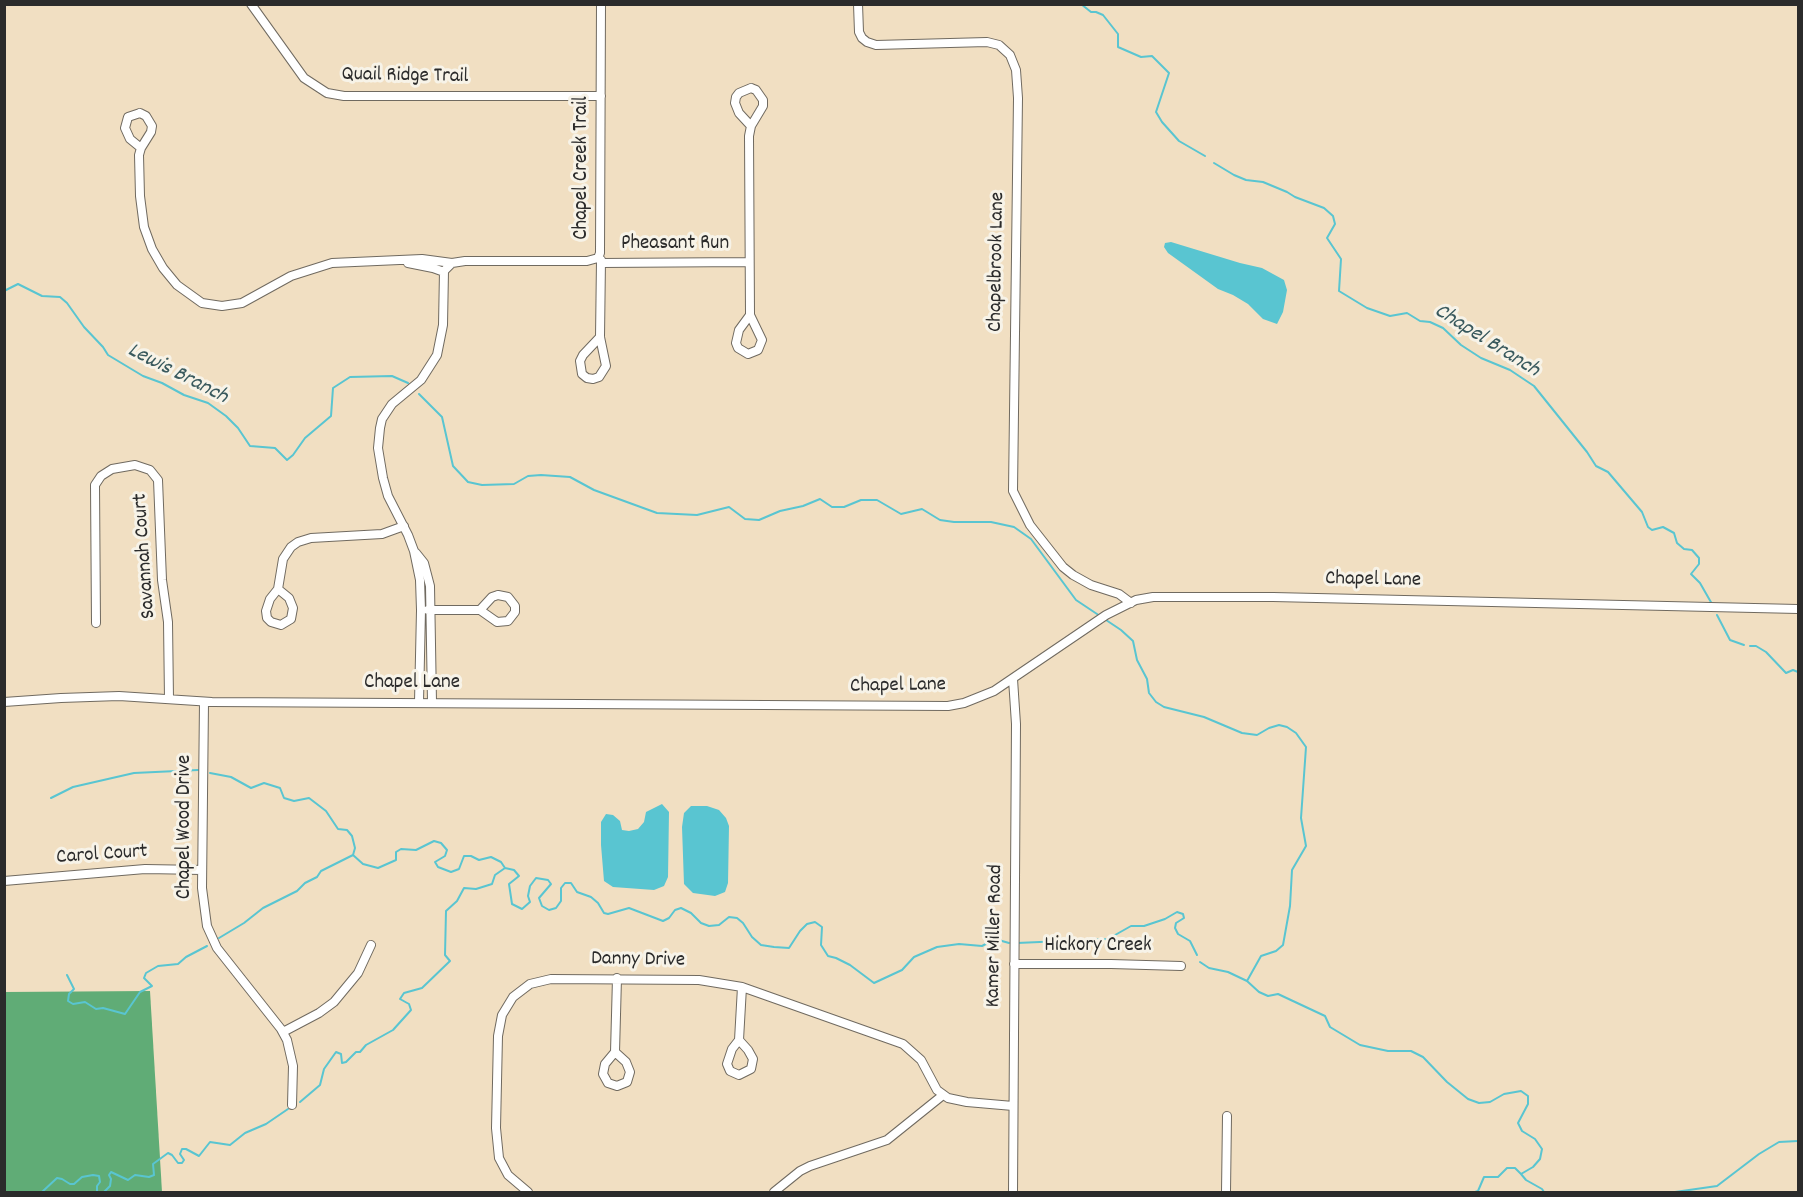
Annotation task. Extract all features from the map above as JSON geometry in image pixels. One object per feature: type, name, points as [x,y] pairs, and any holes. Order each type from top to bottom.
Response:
[{"type":"street","name":"Quail Ridge Trail","points":[[251,4],[304,78],[327,93],[344,96],[601,96]]},
{"type":"street","name":"Chapel Creek Trail","points":[[452,262],[587,261],[598,258],[602,249],[601,4]]},
{"type":"street","name":"Chapelbrook Lane","points":[[858,4],[859,32],[867,42],[876,45],[987,42],[999,45],[1010,55],[1016,70],[1018,98],[1013,491],[1030,525],[1063,567],[1082,580],[1119,594],[1131,603]]},
{"type":"street","points":[[750,315],[749,136],[752,126]]},
{"type":"street","points":[[141,148],[139,155],[140,196],[144,227],[152,249],[163,268],[177,285],[202,303],[222,306],[242,303],[291,276],[322,266],[353,261],[429,259],[452,262]]},
{"type":"street","points":[[600,338],[580,361],[582,374],[587,378],[599,377],[606,366],[600,338],[602,249]]},
{"type":"street","points":[[399,261],[444,272]]},
{"type":"street","points":[[419,702],[422,610],[420,580],[414,551],[382,478],[378,438],[382,419],[387,411],[392,404],[421,380],[437,355],[443,325],[444,272],[452,262]]},
{"type":"street","name":"Pheasant Run","points":[[601,263],[749,262]]},
{"type":"street","name":"Savannah Court","points":[[96,623],[94,484],[112,469],[135,465],[150,470],[158,480],[162,580],[168,622],[169,699]]},
{"type":"street","points":[[278,589],[283,559],[286,552],[298,542],[311,538],[382,534],[404,526]]},
{"type":"street","points":[[414,551],[427,569],[430,586],[432,702]]},
{"type":"street","name":"Chapel Lane","points":[[4,702],[119,696],[204,702],[948,706],[980,698],[1013,679],[1106,615],[1131,603],[1153,597],[1191,595],[1798,609]]},
{"type":"street","points":[[422,610],[480,610]]},
{"type":"street","name":"Kamer Miller Road","points":[[1013,679],[1016,724],[1013,1192]]},
{"type":"street","name":"Chapel Wood Drive","points":[[204,702],[203,906],[210,937],[230,967],[287,1040],[292,1059],[292,1105]]},
{"type":"street","name":"Carol Court","points":[[4,881],[146,869],[202,870]]},
{"type":"street","points":[[283,1032],[319,1013],[334,1002],[358,973],[371,945]]},
{"type":"street","name":"Hickory Creek","points":[[1014,964],[1181,966]]},
{"type":"street","name":"Danny Drive","points":[[528,1192],[508,1175],[497,1149],[498,1036],[502,1015],[513,997],[530,984],[540,981],[562,978],[699,980],[742,987],[903,1044],[921,1059],[937,1090],[943,1095]]},
{"type":"street","points":[[615,1052],[617,978]]},
{"type":"street","points":[[739,1040],[742,987]]},
{"type":"street","points":[[774,1192],[800,1171],[810,1166],[887,1140],[943,1095],[967,1102],[1013,1106]]},
{"type":"street","points":[[1226,1192],[1227,1116]]},
{"type":"green space","points":[[150,991],[162,1192],[5,1192],[5,992]]},
{"type":"water","points":[[1171,242],[1262,268],[1284,280],[1287,290],[1283,312],[1277,324],[1263,319],[1248,304],[1218,289],[1168,253],[1164,247],[1165,243]]},
{"type":"water","points":[[662,804],[669,812],[668,877],[664,886],[654,890],[613,887],[604,881],[601,822],[606,814],[613,815],[620,821],[622,830],[629,831],[638,829],[644,822],[646,812]]},
{"type":"water","points":[[691,806],[707,806],[719,810],[729,826],[728,883],[725,892],[715,896],[693,893],[684,884],[682,827],[684,813]]},
{"type":"waterway","name":"Chapel Branch","points":[[1081,4],[1091,12],[1103,15],[1118,34],[1118,47],[1141,57],[1152,56],[1169,73],[1156,112],[1179,141],[1205,156]]},
{"type":"waterway","name":"Chapel Branch","points":[[1214,163],[1246,180],[1263,182],[1324,208],[1333,216],[1335,224],[1327,238],[1341,259],[1339,291],[1367,308],[1390,316],[1407,313],[1420,321],[1430,322],[1443,328],[1461,345],[1481,358],[1510,370],[1534,386],[1596,466],[1608,472],[1642,512],[1648,527],[1652,530],[1663,527],[1674,533],[1677,543],[1684,549],[1692,550],[1699,558],[1699,564],[1691,574],[1700,583],[1712,604]]},
{"type":"waterway","name":"Lewis Branch","points":[[4,291],[18,284],[42,296],[60,297],[108,355],[143,376],[184,395],[208,403],[238,428],[250,446],[275,448],[287,460],[305,438],[331,416],[333,388],[350,377],[392,376],[408,383]]},
{"type":"waterway","name":"Lewis Branch","points":[[419,394],[442,417],[453,466],[468,482],[482,485],[514,484],[528,476],[570,477],[594,490],[657,513],[697,515],[729,507],[745,519],[759,520],[820,499],[832,507],[844,507],[861,500],[877,500],[901,514],[922,509],[940,520],[991,522],[1014,527],[1031,539],[1076,600],[1121,630],[1133,641],[1137,660],[1147,679],[1149,693],[1156,702],[1164,707],[1204,717],[1242,733],[1257,735],[1279,725],[1287,727],[1296,733],[1306,747],[1301,818],[1306,846],[1292,870],[1290,906],[1283,945],[1276,951],[1261,956],[1247,981]]},
{"type":"waterway","name":"Chapel Branch","points":[[1717,615],[1730,640],[1744,645]]},
{"type":"waterway","name":"Chapel Branch","points":[[1750,646],[1756,646],[1766,652],[1786,673],[1793,670],[1798,672]]},
{"type":"waterway","points":[[51,798],[73,787],[134,773],[198,770]]},
{"type":"waterway","points":[[210,773],[231,777],[251,788],[264,783],[280,788],[284,798],[294,801],[309,798],[326,811],[338,829],[347,830],[352,836],[355,848],[353,855]]},
{"type":"waterway","points":[[353,855],[363,864],[378,868],[396,860],[396,852],[401,849],[416,850],[434,841],[441,843],[447,850],[445,856],[435,862],[438,867],[451,872],[459,869],[464,856],[471,856],[479,860],[491,857],[501,862],[505,868]]},
{"type":"waterway","points":[[219,938],[263,908],[297,891],[305,883],[317,877],[321,871],[353,855]]},
{"type":"waterway","points":[[300,1102],[320,1085],[324,1069],[336,1052],[341,1054],[342,1063],[346,1062],[366,1045],[393,1030],[411,1010],[409,1004],[400,999],[404,993],[422,988],[450,961],[445,955],[446,911],[457,901],[464,888],[476,889],[492,884],[495,875],[505,868],[514,870],[519,876],[509,884],[512,904],[522,909],[530,902],[528,896],[530,886],[536,878],[548,880],[551,884],[539,898],[542,906],[549,910],[556,908],[561,901],[561,888],[565,883],[571,883],[577,892],[591,897],[598,903],[604,913],[629,908],[663,921],[669,918],[675,910],[681,908],[691,913],[701,923],[709,926],[719,925],[729,917],[737,918],[761,945],[789,948],[800,931],[807,924],[815,922],[822,927],[821,945],[828,956],[850,965],[874,983],[902,970],[914,957],[937,947],[959,944],[982,946],[995,939],[1009,943]]},
{"type":"waterway","points":[[1017,943],[1108,939],[1131,926],[1144,926],[1177,912],[1183,914],[1184,918],[1176,923],[1175,928],[1178,934],[1190,941],[1197,955]]},
{"type":"waterway","points":[[67,975],[74,989],[69,994],[68,1001],[73,1004],[85,1002],[96,1009],[103,1008],[125,1014],[140,992],[152,986],[144,978],[146,973],[158,966],[178,964],[207,946]]},
{"type":"waterway","name":"Lewis Branch","points":[[1200,962],[1209,968],[1228,972],[1247,981],[1259,992],[1268,996],[1278,994],[1325,1016],[1330,1027],[1360,1045],[1388,1051],[1411,1051],[1423,1057],[1447,1082],[1468,1099],[1479,1103],[1490,1102],[1504,1094],[1521,1091],[1528,1096],[1528,1104],[1518,1123],[1522,1131],[1535,1139],[1542,1149],[1540,1159],[1533,1167],[1521,1174],[1544,1192]]},
{"type":"waterway","points":[[104,1192],[110,1186],[111,1172],[128,1180],[135,1175],[149,1177],[154,1175],[153,1164],[168,1153],[178,1163],[182,1163],[184,1160],[180,1154],[182,1149],[199,1156],[210,1142],[230,1145],[245,1133],[266,1124],[288,1109]]},
{"type":"waterway","name":"Lewis Branch","points":[[1675,1192],[1717,1186],[1779,1142],[1798,1141]]},
{"type":"waterway","points":[[1475,1192],[1478,1191],[1484,1177],[1498,1177],[1507,1168],[1515,1168],[1521,1174]]},
{"type":"waterway","points":[[42,1192],[57,1178],[74,1184],[82,1177],[93,1175],[99,1176],[97,1192]]}]
